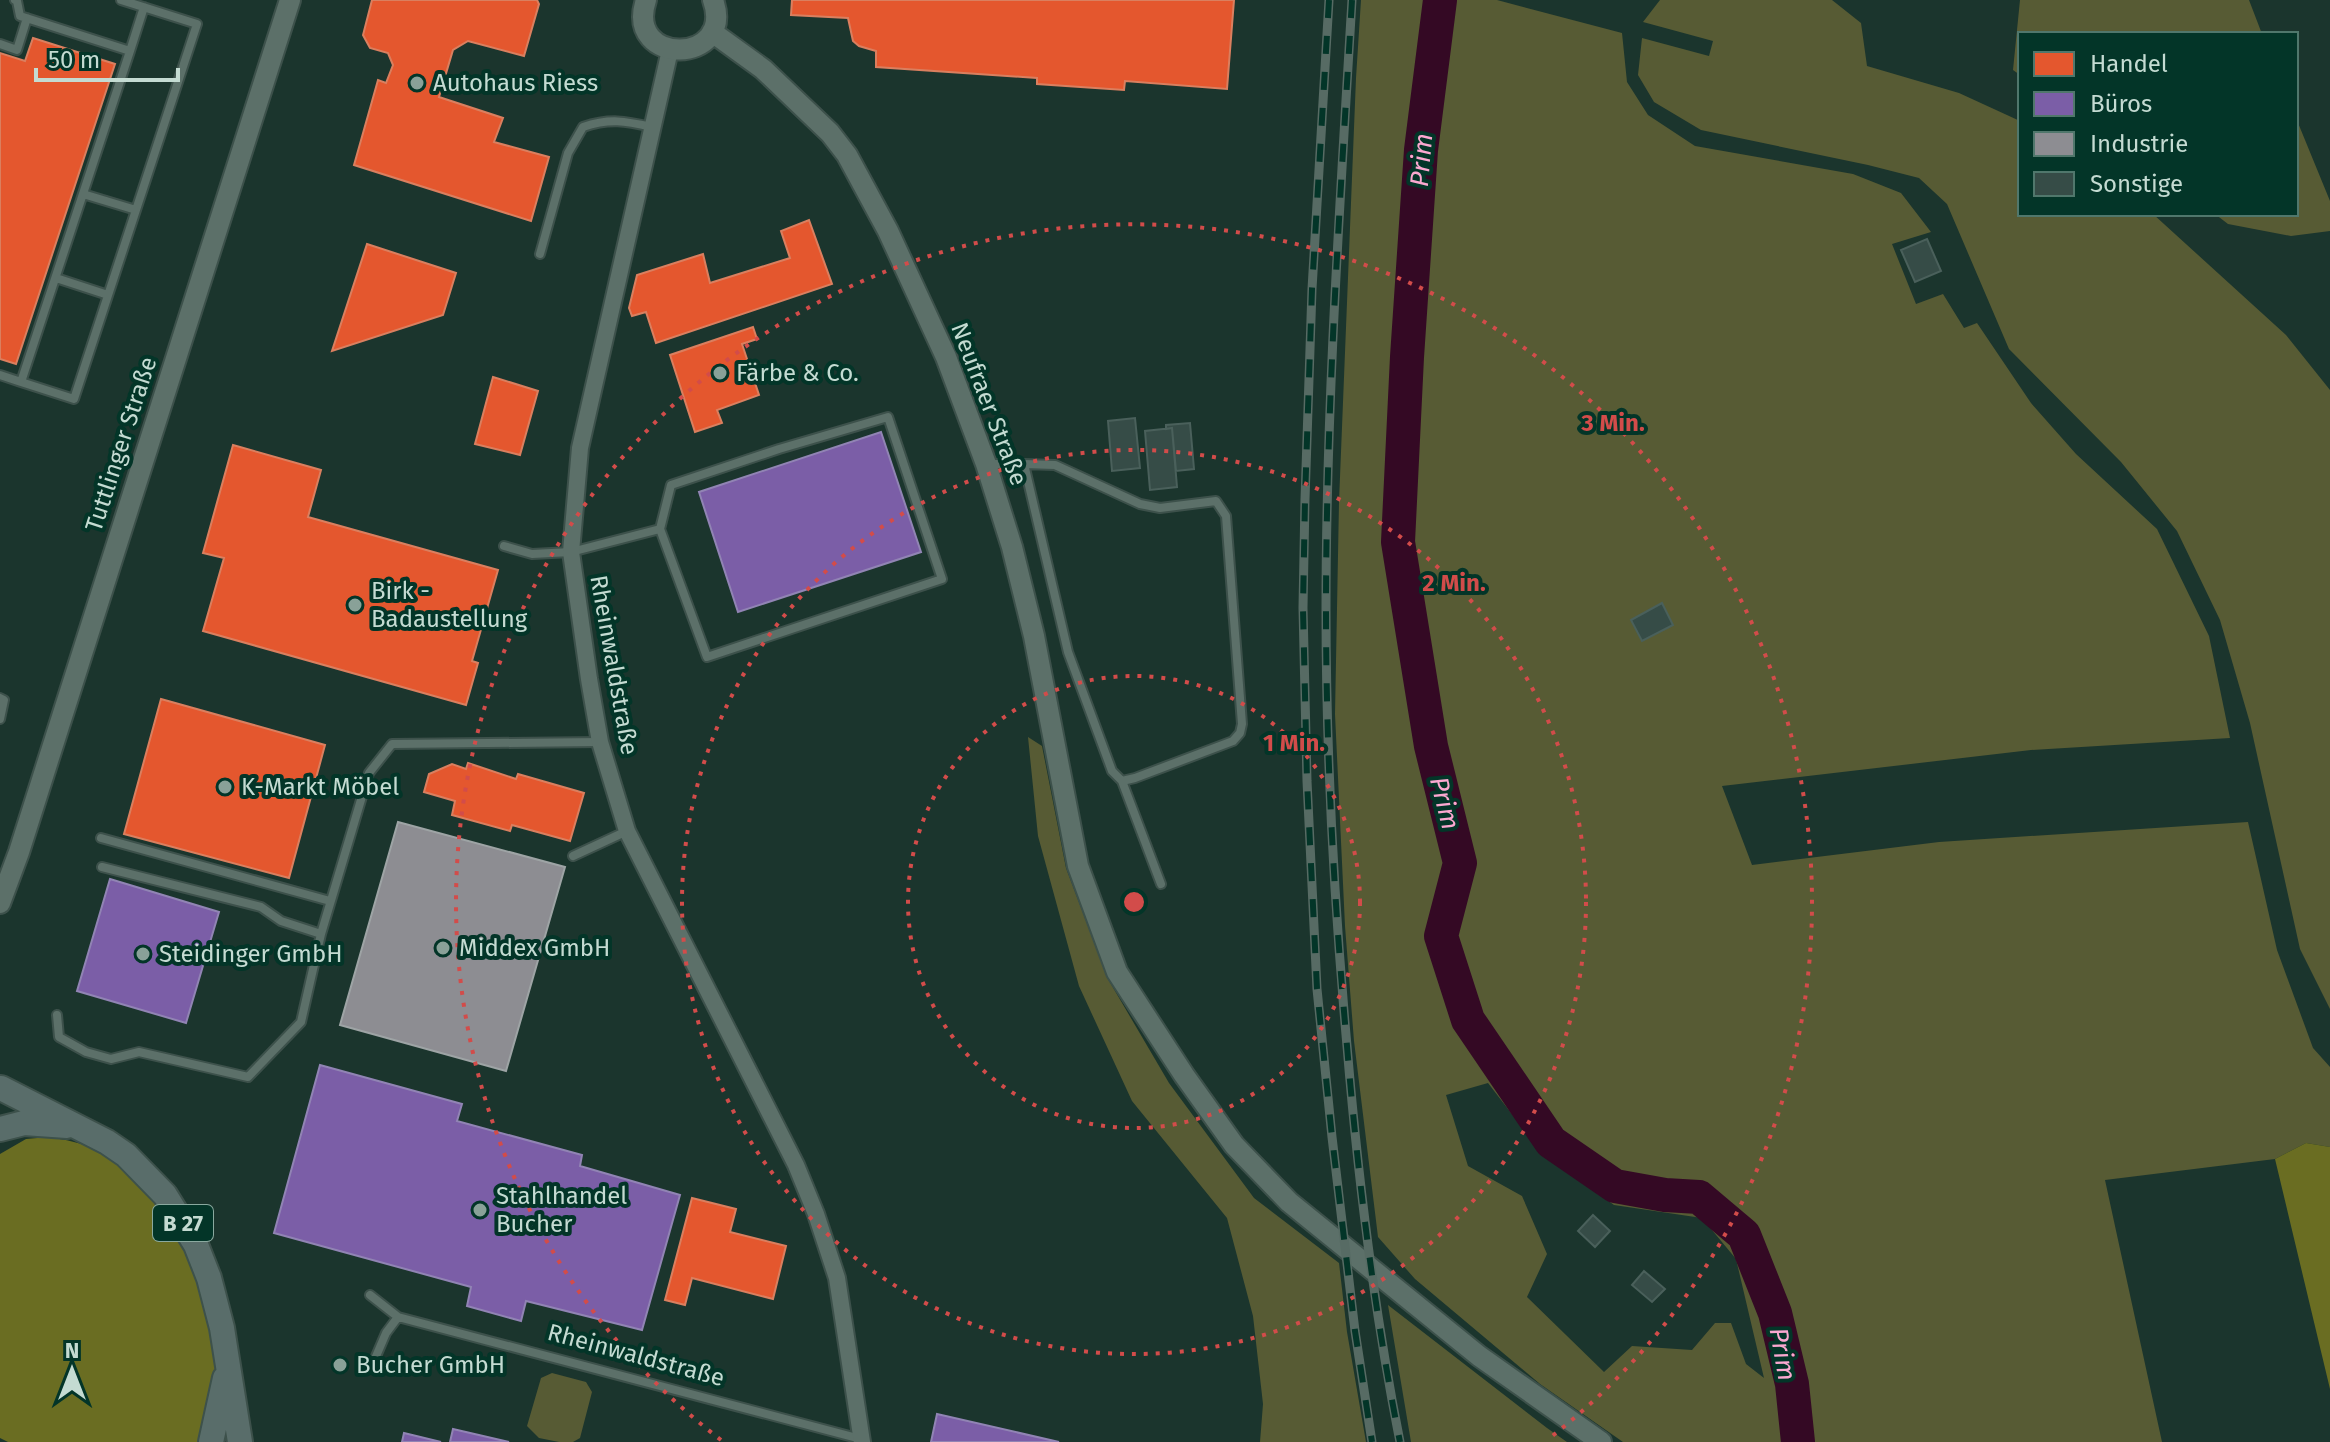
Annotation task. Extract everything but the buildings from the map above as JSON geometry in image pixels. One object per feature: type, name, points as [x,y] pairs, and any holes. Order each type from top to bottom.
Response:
[{"type":"main road","points":[[0,1118],[1,1087]]},
{"type":"main road","points":[[1,1087],[74,1127]]},
{"type":"main road","name":"B 27","points":[[0,1129],[24,1123],[74,1127],[107,1142],[126,1155],[165,1195],[196,1245],[209,1278],[222,1328],[227,1364],[211,1442]]},
{"type":"main road","points":[[227,1364],[240,1442]]},
{"type":"street","name":"Tuttlinger Straße","points":[[0,903],[19,852],[290,0]]},
{"type":"street","points":[[646,0],[643,17],[646,30],[658,44],[681,51],[703,43],[712,32],[716,19],[713,0]]},
{"type":"street","name":"Neufraer Straße","points":[[712,32],[763,69],[830,133],[847,155],[888,231],[946,357],[986,464],[1012,547],[1034,636],[1078,866],[1117,972],[1234,1145],[1289,1202],[1479,1356],[1601,1442]]},
{"type":"street","name":"Rheinwaldstraße","points":[[670,50],[580,448],[571,552],[600,742],[627,831],[796,1165],[816,1214],[837,1278],[862,1440]]},
{"type":"lane","points":[[15,0],[20,16],[130,51]]},
{"type":"lane","points":[[0,375],[74,399],[197,24],[121,0]]},
{"type":"lane","points":[[21,382],[144,7]]},
{"type":"lane","points":[[0,44],[17,50],[27,18]]},
{"type":"lane","points":[[540,254],[568,153],[583,127],[600,121],[619,120],[653,127]]},
{"type":"lane","points":[[83,194],[136,210]]},
{"type":"lane","points":[[56,278],[108,295]]},
{"type":"lane","points":[[888,417],[942,579],[707,657],[660,529],[671,485],[888,417]]},
{"type":"lane","points":[[986,464],[1055,465],[1140,504],[1160,508],[1216,501],[1226,516],[1242,724],[1240,733],[1233,741],[1122,781]]},
{"type":"lane","points":[[1024,464],[1068,652],[1112,771],[1122,781],[1161,884]]},
{"type":"lane","points":[[504,546],[532,554],[571,552],[660,529]]},
{"type":"lane","points":[[0,698],[4,700],[0,719]]},
{"type":"lane","points":[[57,1015],[59,1037],[86,1052],[111,1059],[139,1052],[248,1077],[301,1022],[330,901],[369,773],[392,744],[600,742]]},
{"type":"lane","points":[[573,856],[627,831]]},
{"type":"lane","points":[[101,838],[330,901]]},
{"type":"lane","points":[[102,867],[261,907],[281,921],[321,934]]},
{"type":"lane","points":[[370,1295],[398,1317],[386,1333],[374,1361]]},
{"type":"lane","name":"Rheinwaldstraße","points":[[398,1317],[862,1440]]},
{"type":"green space","points":[[1361,0],[1497,0],[1622,33],[1627,82],[1648,115],[1695,146],[1853,174],[1901,193],[1931,232],[1892,244],[1916,304],[1943,294],[1964,328],[1977,323],[2031,403],[2076,454],[2157,529],[2209,636],[2230,738],[2031,750],[1722,786],[1752,865],[1939,842],[2248,822],[2277,950],[2313,1048],[2330,1067],[2330,1147],[2306,1143],[2275,1159],[2105,1180],[2162,1442],[1623,1442],[1540,1384],[1415,1279],[1378,1237],[1354,1041],[1335,714],[1339,502]],"holes":[[[1661,604],[1673,625],[1642,641],[1631,620]],[[1488,1083],[1541,1152],[1614,1205],[1702,1218],[1736,1259],[1764,1378],[1746,1364],[1731,1323],[1715,1323],[1692,1350],[1632,1346],[1604,1372],[1527,1297],[1547,1254],[1522,1196],[1468,1166],[1446,1095]]]},
{"type":"green space","points":[[1660,0],[1832,0],[1861,23],[1867,66],[1959,93],[2018,120],[2018,216],[2155,216],[2286,335],[2330,390],[2330,1009],[2300,949],[2250,723],[2220,620],[2177,531],[2121,462],[2009,349],[1947,204],[1919,178],[1701,130],[1654,102],[1638,75],[1642,38],[1709,56],[1713,41],[1643,22]]},
{"type":"green space","points":[[2020,0],[2249,0],[2261,32],[2018,32],[2018,74],[2013,70]]},
{"type":"green space","points":[[2298,123],[2330,201],[2330,231],[2291,236],[2228,224],[2218,216],[2298,216]]},
{"type":"green space","points":[[1028,737],[1042,746],[1066,868],[1108,979],[1169,1083],[1254,1198],[1339,1263],[1366,1442],[1260,1442],[1263,1404],[1253,1316],[1227,1218],[1132,1101],[1079,986],[1038,836]]},
{"type":"green space","points":[[1388,1305],[1547,1428],[1567,1442],[1411,1442]]},
{"type":"green space","points":[[552,1373],[586,1382],[592,1392],[580,1438],[573,1442],[539,1438],[527,1426],[541,1378]]},
{"type":"shaded area","points":[[49,1137],[90,1147],[122,1168],[146,1191],[167,1219],[184,1251],[209,1317],[214,1351],[214,1390],[201,1442],[8,1442],[0,1438],[0,1154],[26,1139]]},
{"type":"shaded area","points":[[2306,1143],[2330,1147],[2330,1389],[2275,1159]]},
{"type":"waterway","name":"Prim","points":[[1440,0],[1421,150],[1398,542],[1431,746],[1460,863],[1441,936],[1468,1020],[1551,1142],[1615,1186],[1665,1195],[1699,1197],[1744,1235],[1775,1313],[1792,1384],[1798,1442]]},
{"type":"railway","points":[[1329,0],[1312,289],[1305,499],[1303,608],[1307,781],[1317,989],[1355,1331],[1372,1442]]},
{"type":"railway","points":[[1352,0],[1328,458],[1326,664],[1329,773],[1338,937],[1356,1145],[1375,1294],[1400,1442]]},
{"type":"place","name":"Autohaus Riess","points":[[417,83]]},
{"type":"place","name":"Färbe & Co.","points":[[720,373]]},
{"type":"place","name":"Birk - Badaustellung","points":[[355,605]]},
{"type":"place","name":"K-Markt Möbel","points":[[225,787]]},
{"type":"place","name":"Middex GmbH","points":[[443,948]]},
{"type":"place","name":"Steidinger GmbH","points":[[143,954]]},
{"type":"place","name":"Stahlhandel Bucher","points":[[480,1210]]},
{"type":"place","name":"Bucher GmbH","points":[[340,1365]]}]
